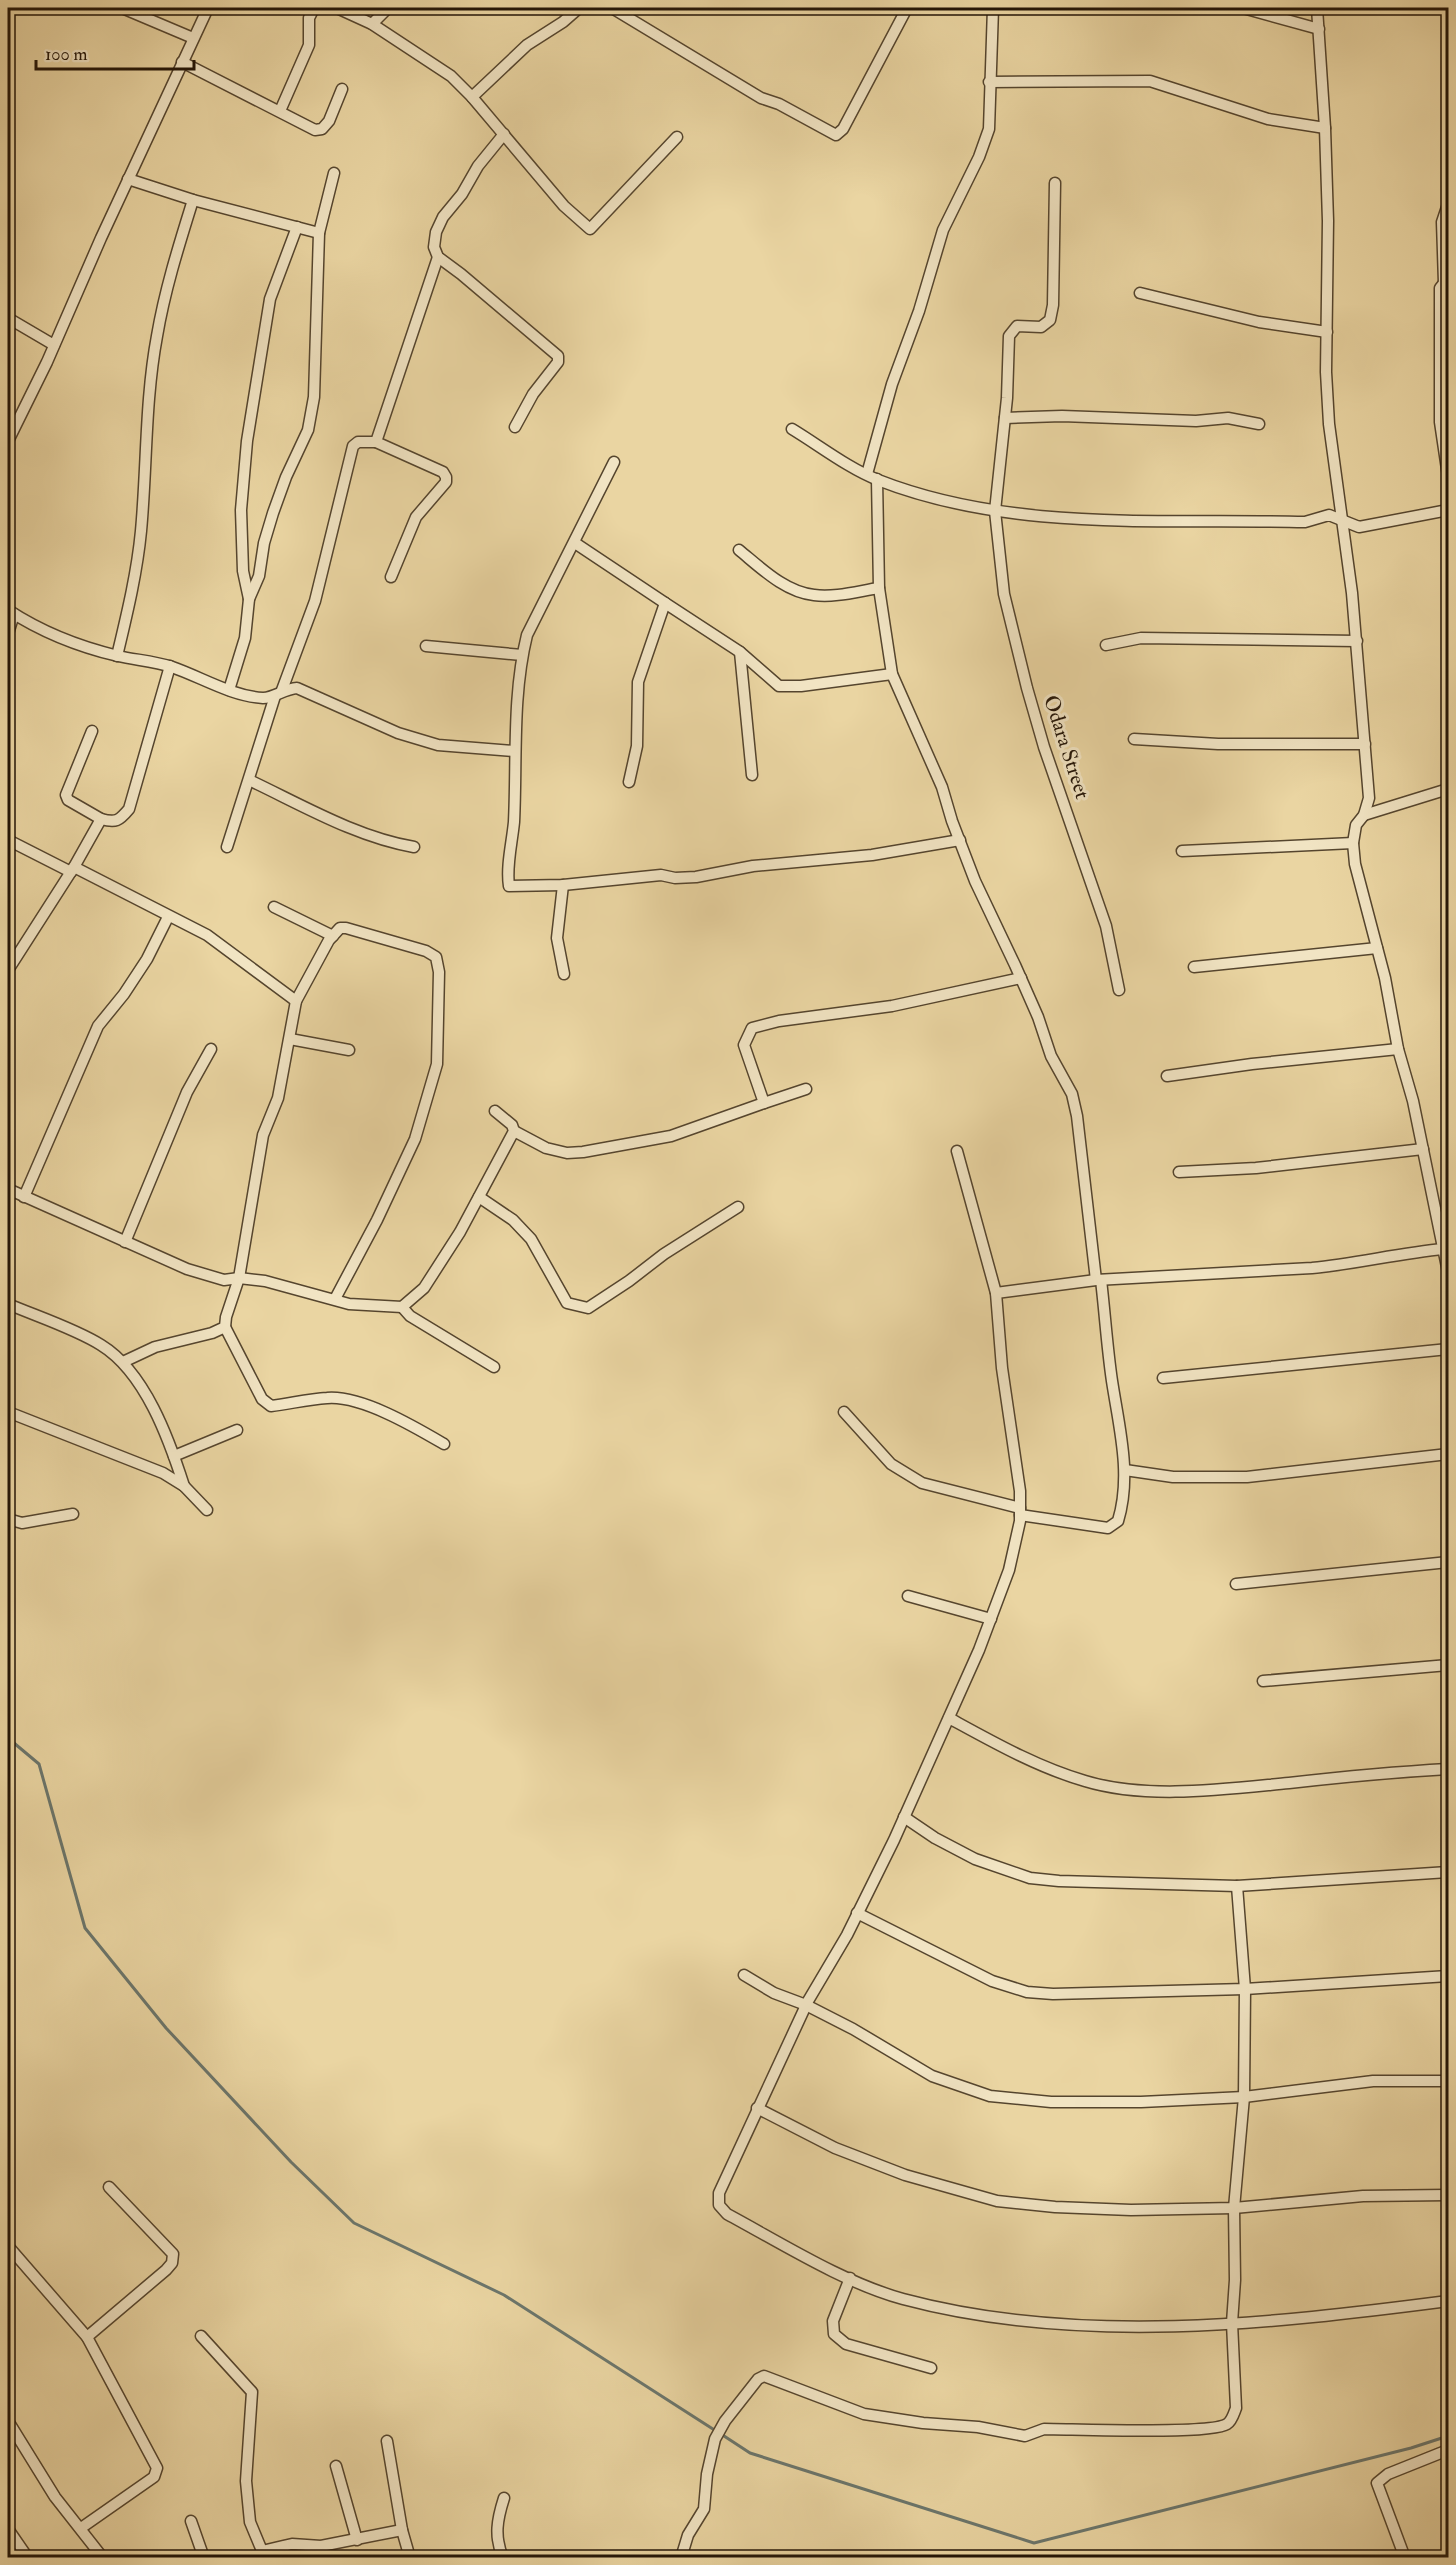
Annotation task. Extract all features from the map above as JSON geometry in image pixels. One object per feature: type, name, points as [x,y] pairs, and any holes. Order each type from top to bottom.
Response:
[{"type":"street","points":[[122,8],[193,38]]},
{"type":"street","points":[[8,441],[208,8]]},
{"type":"street","points":[[280,111],[309,45],[309,18],[314,8]]},
{"type":"street","points":[[338,8],[372,24],[452,76],[564,206],[590,229],[678,137]]},
{"type":"street","points":[[372,24],[388,8]]},
{"type":"street","points":[[472,97],[527,45],[563,22],[579,8]]},
{"type":"street","points":[[612,8],[761,98],[779,104],[836,135],[843,129],[908,8]]},
{"type":"street","points":[[844,1412],[891,1464],[922,1483],[1020,1511],[1108,1528],[1118,1521],[1124,1502],[1125,1470],[1077,1116],[1072,1094],[1051,1056],[1021,978],[975,881],[942,788],[892,674],[879,588],[872,477],[892,384],[919,311],[943,230],[979,157],[989,129],[993,8]]},
{"type":"street","points":[[1243,8],[1319,29]]},
{"type":"street","points":[[1317,8],[1325,128],[1328,221],[1326,332],[1329,424],[1357,641],[1369,798],[1364,815],[1356,825],[1353,843],[1355,864],[1377,948],[1398,1049],[1413,1101],[1449,1272]]},
{"type":"street","points":[[182,62],[315,130],[322,129],[330,121],[342,89]]},
{"type":"street","points":[[989,82],[1150,81],[1268,119],[1325,128]]},
{"type":"street","points":[[504,134],[478,166],[462,194],[443,217],[436,232],[434,247],[438,257],[558,356],[558,362],[533,394],[515,427]]},
{"type":"street","points":[[229,690],[245,638],[249,599],[259,576],[264,543],[286,477],[308,430],[315,397],[318,233],[334,173]]},
{"type":"street","points":[[128,179],[193,200],[318,233]]},
{"type":"street","name":"Odara Street","points":[[1055,183],[1053,306],[1050,320],[1041,327],[1017,326],[1009,336],[1005,418],[995,511],[1004,594],[1027,688],[1044,747],[1106,926],[1119,990]]},
{"type":"street","points":[[117,656],[134,585],[141,530],[148,404],[156,337],[170,276],[193,200]]},
{"type":"street","points":[[1449,204],[1442,222],[1446,281],[1440,288],[1440,422],[1449,476]]},
{"type":"street","points":[[249,599],[243,571],[241,510],[248,441],[270,299],[297,227]]},
{"type":"street","points":[[376,442],[438,257]]},
{"type":"street","points":[[1140,293],[1259,321],[1326,332]]},
{"type":"street","points":[[8,318],[54,345]]},
{"type":"street","points":[[1005,418],[1062,416],[1196,421],[1228,418],[1259,424]]},
{"type":"street","points":[[792,429],[872,477],[936,499],[1009,514],[1119,520],[1305,522],[1329,515],[1359,527],[1449,510]]},
{"type":"street","points":[[227,847],[278,693],[315,601],[353,446],[358,442],[376,442],[443,472],[446,477],[446,482],[416,517],[391,577]]},
{"type":"street","points":[[614,462],[527,635],[522,655],[514,751],[510,886],[563,885],[661,875],[675,878],[696,877],[753,866],[872,855],[960,840]]},
{"type":"street","points":[[575,543],[740,651],[779,686],[801,686],[892,674]]},
{"type":"street","points":[[739,550],[777,581],[801,593],[816,596],[879,588]]},
{"type":"street","points":[[629,782],[637,746],[638,682],[665,603]]},
{"type":"street","points":[[8,634],[11,612],[41,629],[117,656],[170,666],[229,690],[264,698],[297,688],[399,733],[438,745],[514,751]]},
{"type":"street","points":[[1106,645],[1141,638],[1357,641]]},
{"type":"street","points":[[426,646],[522,655]]},
{"type":"street","points":[[740,651],[752,775]]},
{"type":"street","points":[[92,731],[66,795],[68,800],[101,819],[113,822],[120,820],[129,809],[170,666]]},
{"type":"street","points":[[1134,740],[1218,744],[1365,744]]},
{"type":"street","points":[[249,780],[362,832],[397,844],[414,847]]},
{"type":"street","points":[[1364,815],[1394,808],[1449,789]]},
{"type":"street","points":[[9,964],[72,869],[101,819]]},
{"type":"street","points":[[8,840],[207,936],[296,1001]]},
{"type":"street","points":[[1182,851],[1353,843]]},
{"type":"street","points":[[563,885],[557,938],[564,974]]},
{"type":"street","points":[[274,907],[333,936]]},
{"type":"street","points":[[24,1197],[98,1026],[124,994],[147,959],[168,917]]},
{"type":"street","points":[[335,1299],[415,1139],[438,1064],[439,972],[436,957],[426,951],[346,928],[340,928],[333,936],[296,1001],[278,1098],[263,1135],[239,1278],[225,1327],[262,1399],[271,1406],[329,1397],[355,1402],[408,1422],[444,1444]]},
{"type":"street","points":[[1194,967],[1377,948]]},
{"type":"street","points":[[764,1103],[744,1045],[752,1028],[779,1021],[892,1006],[1021,978]]},
{"type":"street","points":[[290,1039],[349,1050]]},
{"type":"street","points":[[125,1242],[187,1092],[211,1049]]},
{"type":"street","points":[[1167,1076],[1252,1064],[1398,1049]]},
{"type":"street","points":[[495,1111],[512,1125],[514,1131],[546,1148],[567,1153],[583,1152],[671,1136],[806,1089]]},
{"type":"street","points":[[8,1189],[187,1269],[224,1280],[239,1278],[265,1281],[349,1304],[402,1307],[424,1288],[479,1197],[514,1131]]},
{"type":"street","points":[[1179,1172],[1256,1168],[1423,1149]]},
{"type":"street","points":[[957,1151],[996,1293],[1002,1368],[1020,1491],[1020,1511],[1009,1570],[949,1718],[904,1817],[857,1913],[806,2005],[757,2108],[719,2193],[720,2205],[727,2214],[850,2278],[902,2299],[988,2316],[1119,2326],[1232,2324],[1363,2312],[1449,2301]]},
{"type":"street","points":[[479,1197],[513,1220],[531,1239],[567,1303],[588,1308],[664,1254],[738,1207]]},
{"type":"street","points":[[996,1293],[1099,1280],[1347,1265],[1404,1252],[1444,1249]]},
{"type":"street","points":[[8,1304],[101,1345],[123,1362],[144,1391],[174,1456],[184,1486]]},
{"type":"street","points":[[402,1307],[410,1316],[494,1367]]},
{"type":"street","points":[[123,1362],[155,1347],[212,1333],[225,1327]]},
{"type":"street","points":[[1163,1378],[1449,1349]]},
{"type":"street","points":[[8,1412],[163,1473],[184,1486],[207,1510]]},
{"type":"street","points":[[174,1456],[237,1430]]},
{"type":"street","points":[[1125,1470],[1173,1477],[1247,1477],[1449,1454]]},
{"type":"street","points":[[8,1519],[28,1522],[73,1514]]},
{"type":"street","points":[[1236,1584],[1449,1562]]},
{"type":"street","points":[[908,1596],[947,1609],[991,1619]]},
{"type":"street","points":[[1263,1681],[1449,1665]]},
{"type":"street","points":[[949,1718],[1047,1768],[1086,1782],[1122,1789],[1224,1789],[1449,1769]]},
{"type":"street","points":[[904,1817],[935,1838],[975,1859],[1030,1878],[1059,1881],[1237,1886],[1449,1872]]},
{"type":"street","points":[[681,2558],[688,2535],[704,2510],[707,2474],[715,2439],[725,2421],[758,2379],[764,2376],[864,2414],[978,2427],[1025,2436],[1044,2428],[1194,2430],[1219,2426],[1231,2420],[1236,2408],[1232,2324],[1235,2280],[1234,2208],[1244,2097],[1245,1989],[1237,1886]]},
{"type":"street","points":[[857,1913],[992,1981],[1027,1992],[1053,1994],[1245,1989],[1449,1977]]},
{"type":"street","points":[[744,1976],[774,1993],[806,2005],[853,2029],[932,2076],[990,2096],[1051,2102],[1140,2102],[1244,2097],[1373,2081],[1449,2081]]},
{"type":"street","points":[[757,2108],[835,2148],[905,2175],[997,2201],[1055,2207],[1120,2209],[1234,2208],[1363,2196],[1449,2195]]},
{"type":"street","points":[[87,2337],[172,2263],[173,2254],[109,2187]]},
{"type":"street","points":[[8,2246],[87,2337],[157,2468],[154,2477],[81,2528]]},
{"type":"street","points":[[850,2278],[833,2321],[834,2334],[846,2344],[931,2368]]},
{"type":"street","points":[[201,2336],[252,2392],[246,2481],[250,2522],[263,2554],[292,2544],[321,2546],[402,2530]]},
{"type":"street","points":[[8,2421],[55,2497],[104,2558]]},
{"type":"street","points":[[387,2441],[402,2530],[410,2558]]},
{"type":"street","points":[[1405,2558],[1377,2483],[1388,2474],[1449,2450]]},
{"type":"street","points":[[336,2466],[357,2540]]},
{"type":"street","points":[[503,2558],[495,2525],[504,2499]]},
{"type":"street","points":[[191,2521],[204,2558]]},
{"type":"street","points":[[8,2529],[28,2558]]},
{"type":"waterway","points":[[8,1738],[39,1764],[85,1928],[166,2028],[291,2162],[354,2223],[504,2295],[716,2431]]},
{"type":"waterway","points":[[721,2434],[750,2453],[1034,2543],[1411,2448],[1448,2436]]}]
